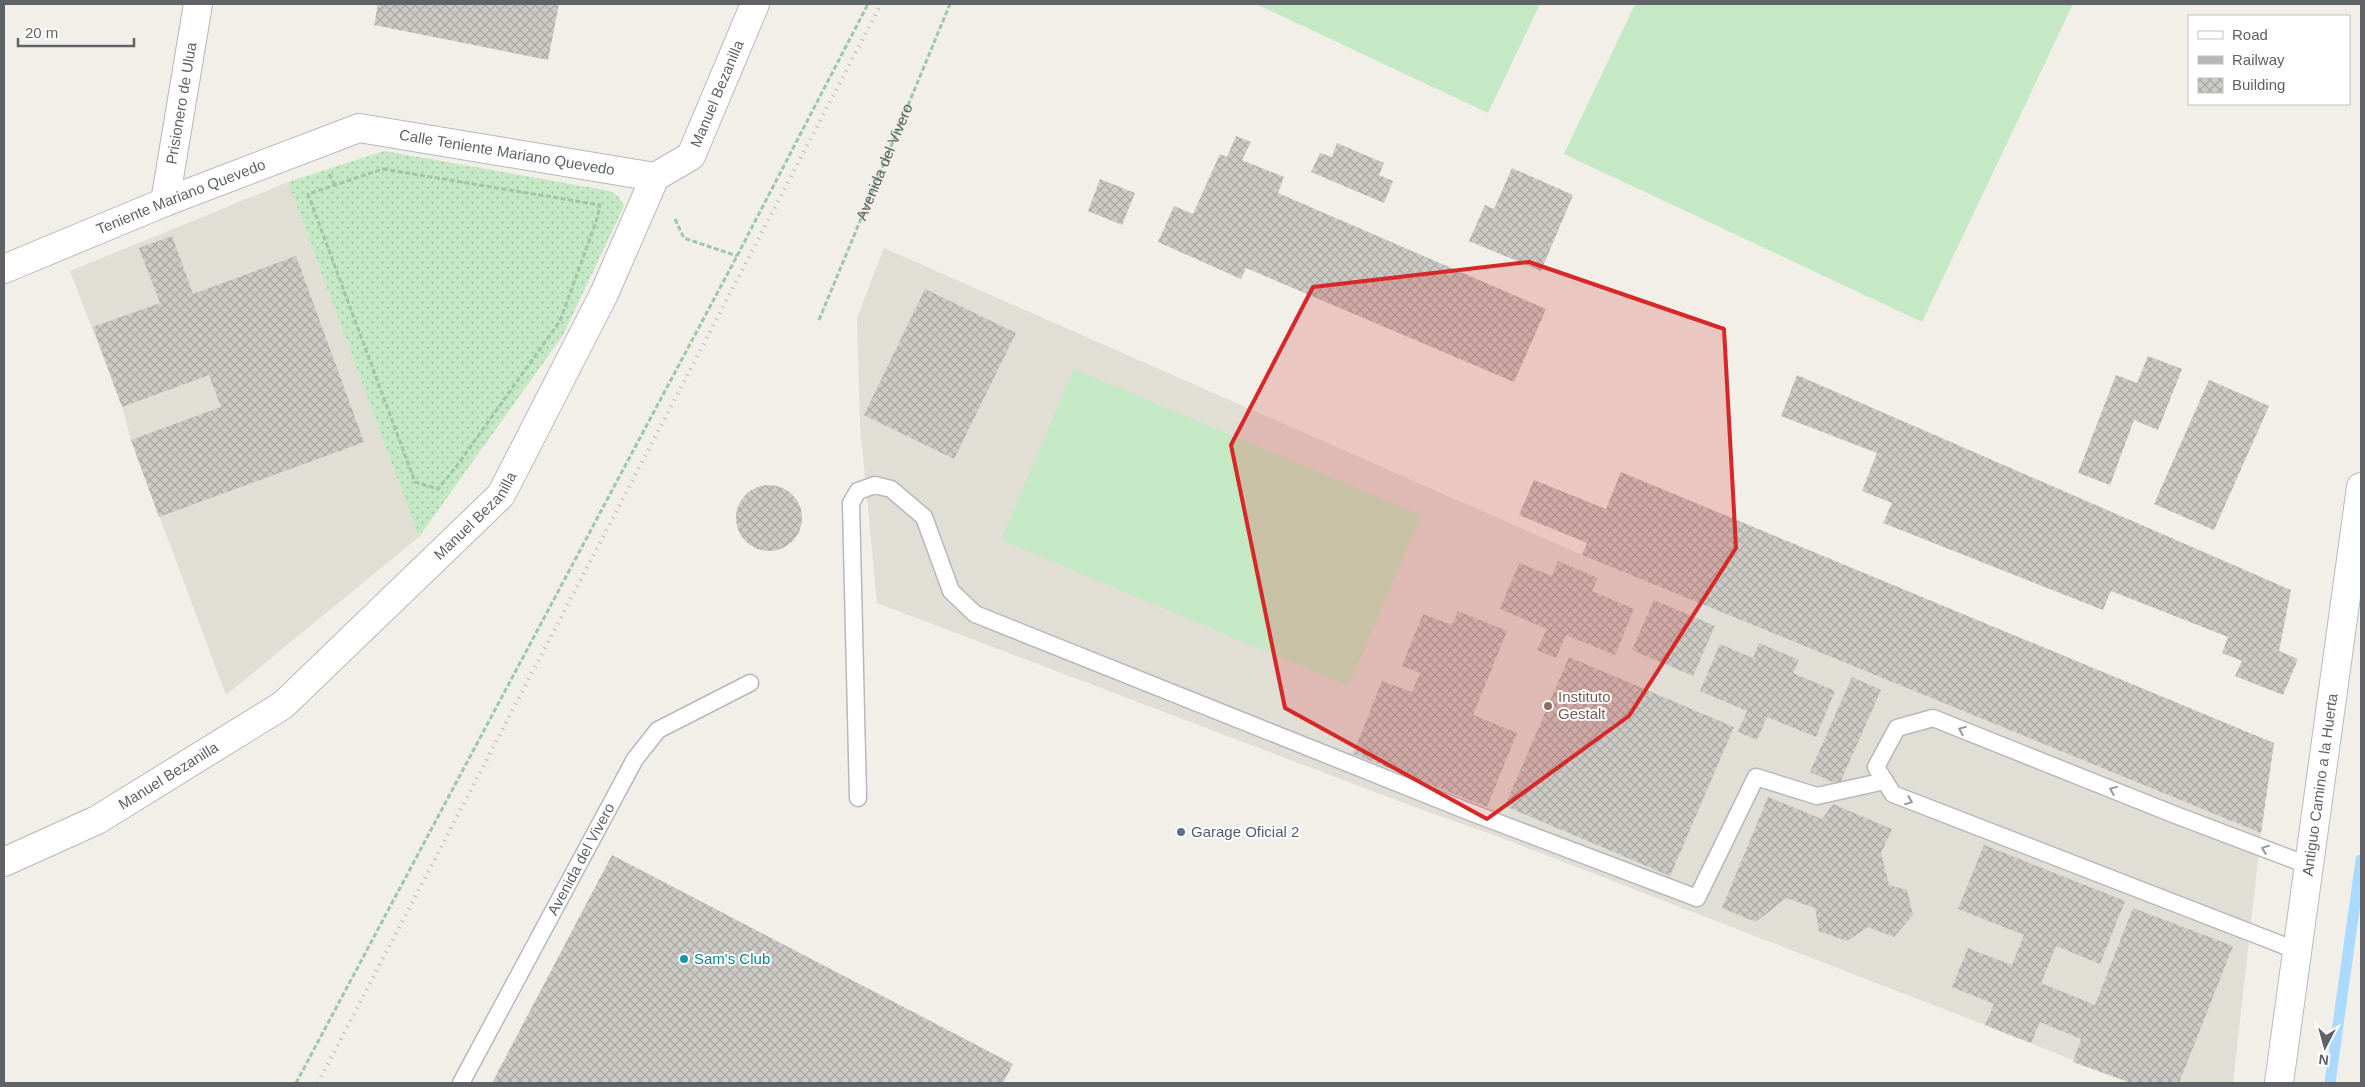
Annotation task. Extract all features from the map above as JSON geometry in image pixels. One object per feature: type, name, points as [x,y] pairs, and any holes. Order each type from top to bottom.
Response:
[{"type":"street","name":"Prisionero de Ulua","points":[[165,202],[198,4]]},
{"type":"street","name":"Manuel Bezanilla","points":[[4,862],[97,820],[283,705],[501,495],[604,294],[655,178],[691,156],[755,4]]},
{"type":"street","name":"Teniente Mariano Quevedo","points":[[4,269],[165,202],[359,128]]},
{"type":"street","name":"Calle Teniente Mariano Quevedo","points":[[359,128],[655,178]]},
{"type":"street","name":"Antiguo Camino a la Huerta","points":[[2279,1083],[2361,487]]},
{"type":"lane","points":[[858,798],[851,503],[858,490],[875,485],[891,489],[924,518],[951,591],[975,614],[1470,812],[1697,898],[1756,778],[1817,796],[1885,781]]},
{"type":"lane","name":"Avenida del Vivero","points":[[461,1083],[635,758],[658,730],[750,683]]},
{"type":"lane","points":[[2298,951],[1893,794],[1876,767],[1897,728],[1933,718],[2173,814],[2310,866]]},
{"type":"path","points":[[296,1083],[737,256],[868,4]]},
{"type":"path","name":"Avenida del Vivero","points":[[819,320],[950,4]]},
{"type":"path","points":[[383,169],[600,206],[597,219],[560,321],[456,467],[438,489],[414,482],[308,194],[383,169]]},
{"type":"path","points":[[655,178],[684,238],[737,256]]},
{"type":"highlighted area","points":[[1529,262],[1724,329],[1736,548],[1629,716],[1487,819],[1285,708],[1231,445],[1313,287]]},
{"type":"shaded area","points":[[288,182],[419,537],[226,695],[131,440],[122,407],[70,271]]},
{"type":"shaded area","name":"Instituto Gestalt","points":[[884,248],[1582,555],[2261,833],[2233,1083],[2131,1083],[1491,834],[1417,808],[877,603],[860,425],[857,318]]},
{"type":"green space","points":[[1256,4],[1540,4],[1488,113]]},
{"type":"green space","points":[[1635,4],[2073,4],[1922,322],[1564,154]]},
{"type":"green space","points":[[384,151],[610,191],[618,196],[624,206],[563,335],[419,537],[288,182]]},
{"type":"green space","points":[[1074,369],[1421,515],[1349,686],[1001,540]]},
{"type":"building","points":[[378,4],[559,4],[548,60],[374,25]]},
{"type":"building","points":[[1236,136],[1251,142],[1242,160],[1284,177],[1278,193],[1546,309],[1514,382],[1246,268],[1241,279],[1158,242],[1174,206],[1193,214],[1220,154],[1227,157]]},
{"type":"building","points":[[1337,143],[1384,163],[1379,175],[1393,181],[1384,203],[1311,172],[1320,153],[1332,157]]},
{"type":"building","points":[[1512,168],[1573,195],[1541,271],[1469,241],[1485,205],[1494,209]]},
{"type":"building","points":[[1100,179],[1135,193],[1122,225],[1088,211]]},
{"type":"building","points":[[172,236],[193,294],[296,256],[364,442],[159,517],[131,440],[221,407],[209,375],[122,407],[93,327],[160,303],[139,248]]},
{"type":"building","points":[[925,289],[1016,333],[954,459],[864,415]]},
{"type":"building","points":[[2148,356],[2182,369],[2158,430],[2134,420],[2110,485],[2078,473],[2116,375],[2137,383]]},
{"type":"building","points":[[1797,375],[2291,590],[2279,651],[2298,659],[2283,695],[2235,676],[2242,661],[2222,653],[2228,637],[2111,591],[2103,610],[1883,523],[1892,503],[1862,491],[1877,453],[1781,416]]},
{"type":"building","points":[[2209,380],[2269,406],[2214,530],[2154,504]]},
{"type":"building","points":[[1621,472],[2274,743],[2261,833],[1582,555],[1587,543],[1519,515],[1534,480],[1606,509]]},
{"type":"building","points":[[762,485],[776,485],[788,490],[797,499],[802,511],[800,531],[793,542],[776,551],[762,551],[750,546],[741,537],[736,525],[736,511],[741,499],[750,490]]},
{"type":"building","points":[[1558,561],[1598,578],[1592,591],[1634,609],[1615,655],[1566,635],[1556,658],[1537,650],[1547,629],[1500,609],[1519,563],[1552,576]]},
{"type":"building","points":[[1654,600],[1715,626],[1693,676],[1632,650]]},
{"type":"building","points":[[1458,611],[1507,631],[1473,715],[1517,733],[1487,807],[1353,754],[1382,681],[1412,692],[1420,673],[1402,666],[1423,614],[1452,625]]},
{"type":"building","points":[[1759,643],[1799,660],[1793,673],[1835,691],[1816,737],[1767,717],[1757,740],[1738,732],[1747,711],[1700,691],[1720,644],[1753,658]]},
{"type":"building","points":[[1569,657],[1734,727],[1670,876],[1505,806]]},
{"type":"building","points":[[1852,677],[1881,690],[1839,785],[1810,772]]},
{"type":"building","points":[[1768,797],[1822,819],[1833,804],[1892,829],[1881,853],[1889,885],[1907,890],[1913,915],[1894,937],[1868,927],[1847,941],[1819,931],[1815,908],[1786,898],[1756,922],[1722,908]]},
{"type":"building","points":[[1984,845],[2125,901],[2100,964],[2056,946],[2041,983],[2095,1005],[2133,908],[2233,946],[2179,1083],[2131,1083],[2073,1062],[2081,1039],[2040,1022],[2031,1043],[1985,1025],[1994,1004],[1952,987],[1968,948],[2012,965],[2024,935],[1958,909]]},
{"type":"building","name":"Sam's Club","points":[[612,855],[1013,1064],[1003,1083],[492,1083]]},
{"type":"waterway","points":[[2330,1083],[2361,860]]},
{"type":"railway","points":[[318,1083],[881,4]]},
{"type":"place","name":"Instituto Gestalt","points":[[1548,706]]},
{"type":"place","name":"Garage Oficial 2","points":[[1181,832]]},
{"type":"place","name":"Sam's Club","points":[[684,959]]}]
